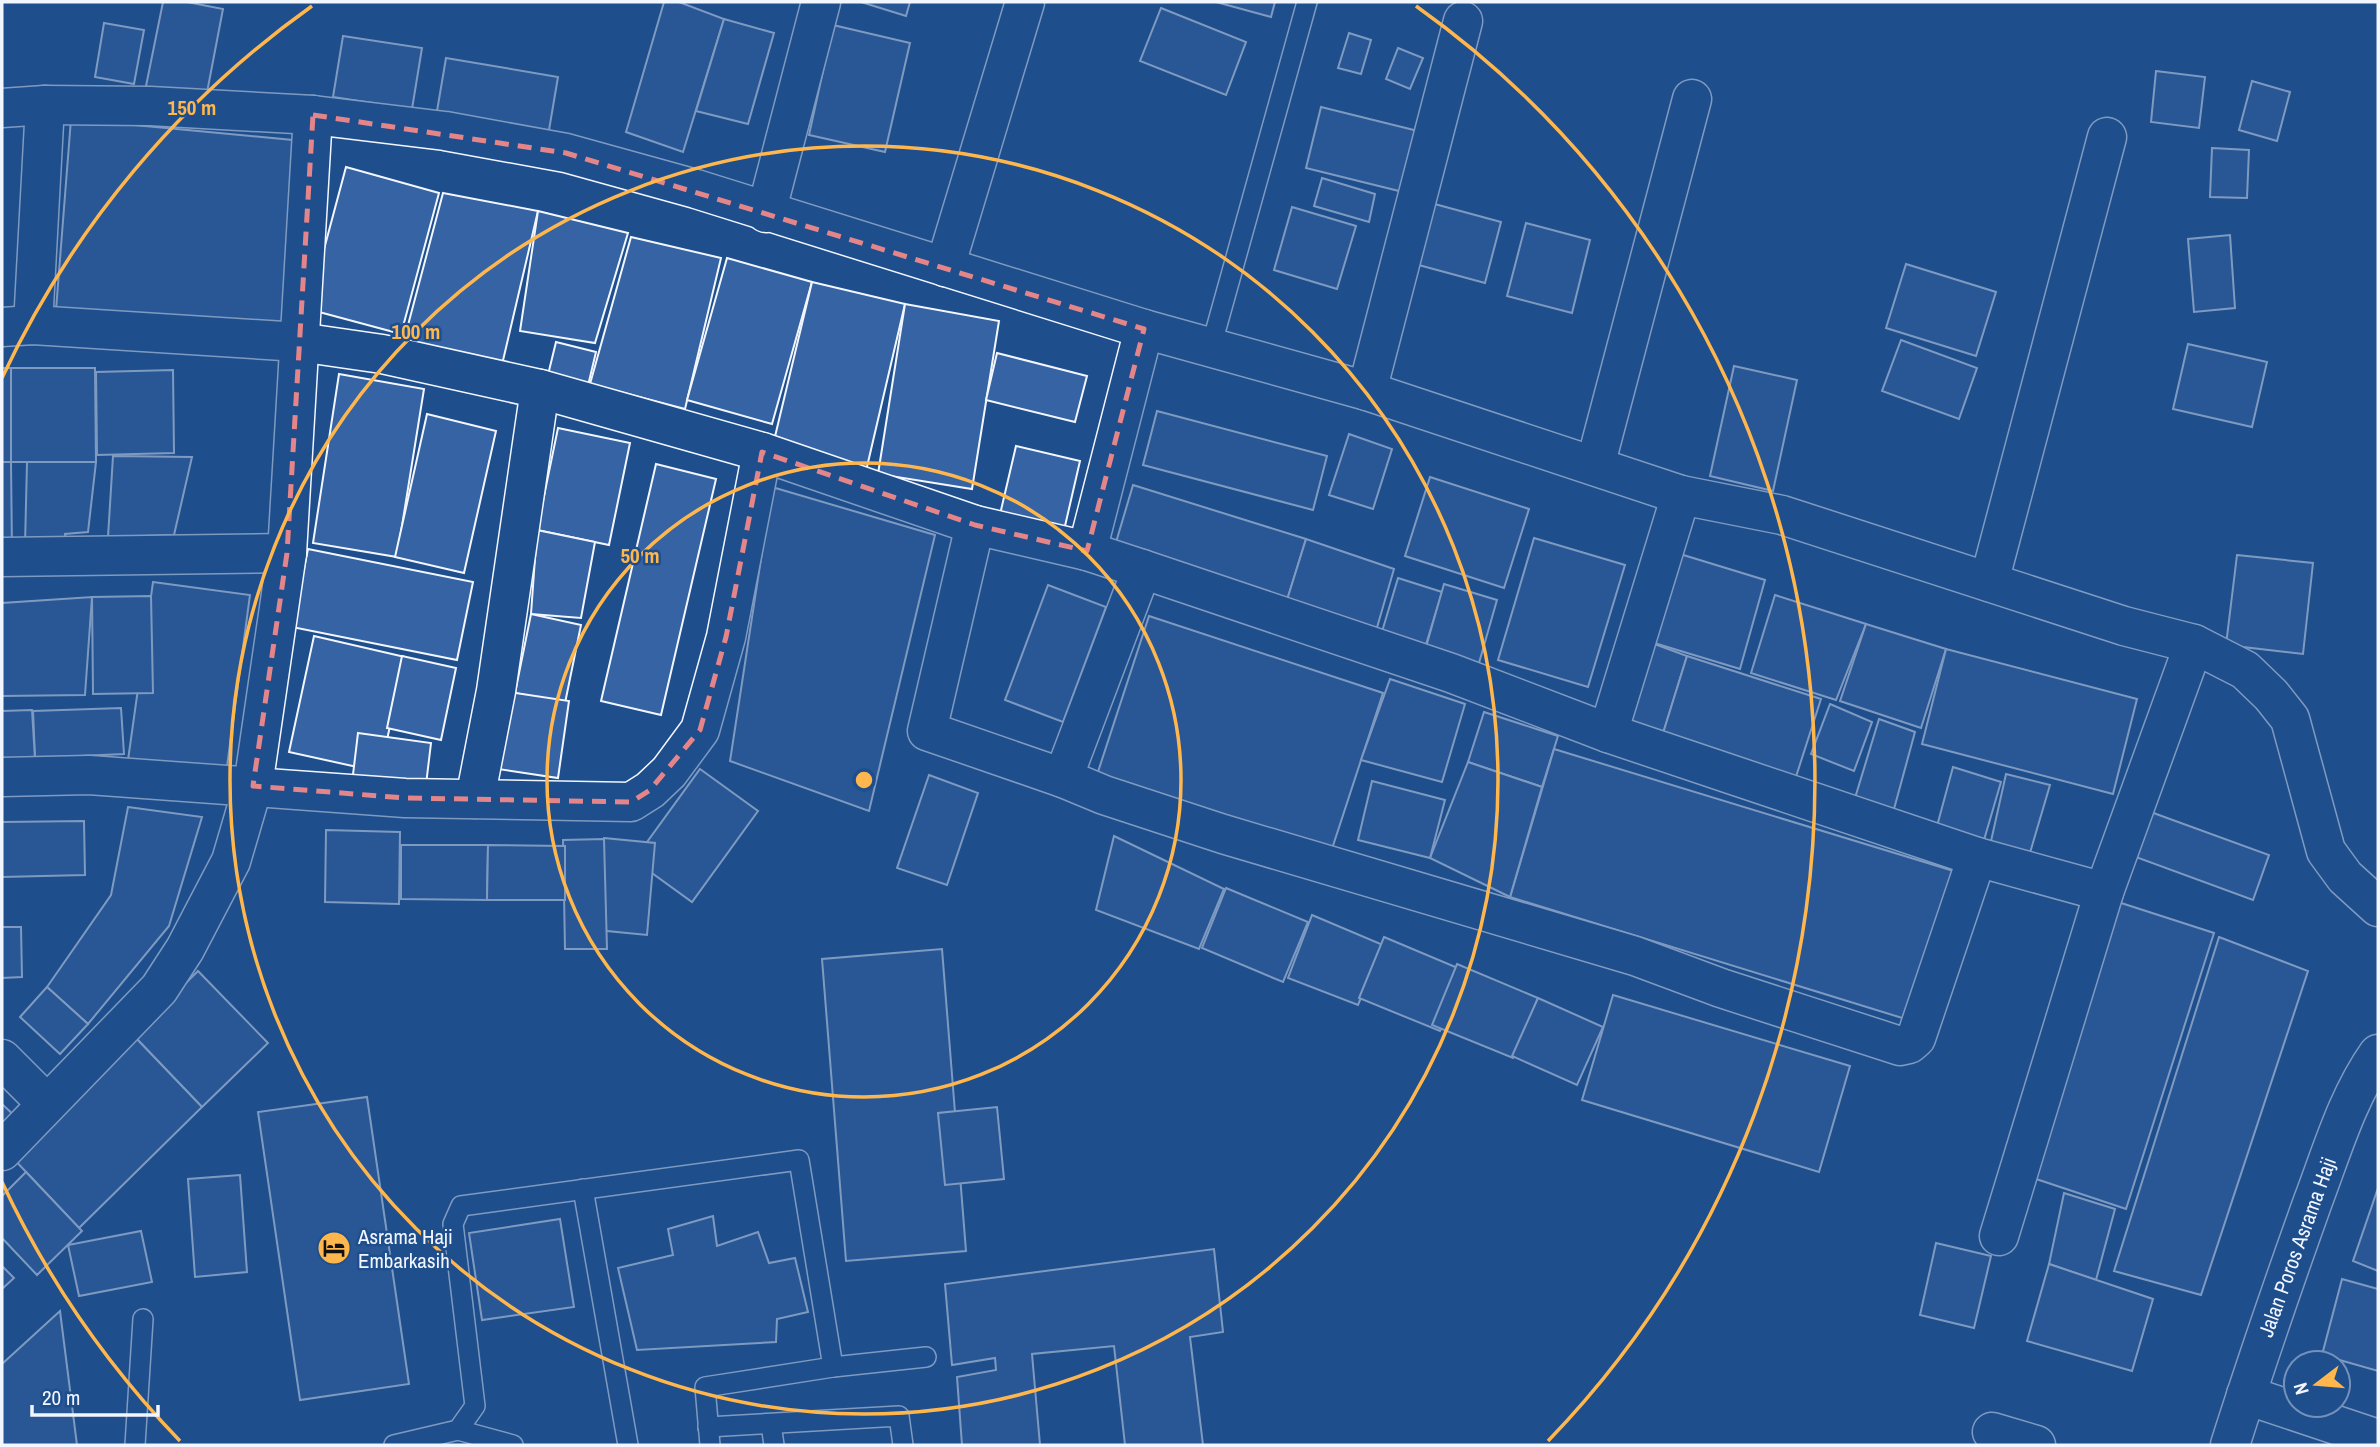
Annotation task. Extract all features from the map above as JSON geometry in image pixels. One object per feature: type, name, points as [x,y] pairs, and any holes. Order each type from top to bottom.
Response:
[{"type":"street","points":[[766,212],[821,2]]},
{"type":"street","points":[[945,267],[1025,2]]},
{"type":"street","points":[[1367,391],[1463,21]]},
{"type":"street","points":[[1595,466],[1692,99]]},
{"type":"street","points":[[45,105],[17,326],[299,342],[382,354],[540,389],[762,452],[975,525],[1087,551],[1451,673],[1608,733],[1977,857],[2104,892]]},
{"type":"street","points":[[2,108],[45,105],[150,106],[313,115],[445,131],[566,153],[696,190],[1144,329],[1367,391],[1681,495],[1783,515],[2124,626],[2194,644],[2245,670],[2271,695],[2290,719],[2326,852],[2345,877],[2378,907]]},
{"type":"street","points":[[2,1151],[159,989],[185,949],[231,860],[253,786],[287,553],[313,115]]},
{"type":"street","points":[[1989,582],[2107,137]]},
{"type":"street","points":[[1087,551],[1144,329]]},
{"type":"street","points":[[475,799],[496,691],[540,389]]},
{"type":"street","points":[[2,777],[89,775],[405,797],[631,802],[650,790],[669,772],[700,730],[726,638],[762,452]]},
{"type":"street","points":[[1608,733],[1681,495]]},
{"type":"street","points":[[975,525],[927,731],[1104,795],[1223,834],[1635,956],[1721,988],[1900,1046],[1909,1044],[1916,1038],[1977,857]]},
{"type":"street","points":[[2,557],[287,553]]},
{"type":"street","points":[[1063,778],[1142,569]]},
{"type":"street","points":[[1999,1236],[2104,892],[2194,644]]},
{"type":"street","name":"Jalan Poros Asrama Haji","points":[[2230,1445],[2264,1337],[2339,1132],[2365,1073],[2378,1054]]},
{"type":"street","points":[[2,1059],[46,1103]]},
{"type":"street","points":[[2246,1395],[2378,1439]]},
{"type":"street","points":[[1992,1432],[2036,1445]]},
{"type":"lane","points":[[1211,347],[1307,2]]},
{"type":"lane","points":[[458,1430],[475,1406],[453,1224],[461,1206],[800,1160],[833,1367]]},
{"type":"lane","points":[[583,1189],[628,1445]]},
{"type":"lane","points":[[135,1445],[143,1319]]},
{"type":"lane","points":[[903,1445],[899,1416],[771,1424],[709,1436],[705,1387],[833,1367],[926,1357]]},
{"type":"lane","points":[[771,1424],[774,1445]]},
{"type":"lane","points":[[394,1445],[458,1430],[513,1445]]},
{"type":"highlighted area","points":[[313,115],[566,153],[1144,329],[1087,551],[975,525],[762,452],[726,637],[700,730],[650,790],[631,802],[405,798],[253,786],[287,553]]},
{"type":"building","points":[[163,2],[187,2],[223,9],[205,103],[145,91]]},
{"type":"building","points":[[664,2],[679,2],[724,19],[683,152],[626,132]]},
{"type":"building","points":[[861,2],[910,2],[906,16]]},
{"type":"building","points":[[1216,2],[1275,2],[1271,17]]},
{"type":"building","points":[[1161,8],[1246,42],[1226,95],[1140,61]]},
{"type":"building","points":[[724,19],[774,33],[748,124],[696,111]]},
{"type":"building","points":[[104,23],[144,30],[134,84],[95,77]]},
{"type":"building","points":[[833,25],[910,43],[885,152],[809,135]]},
{"type":"building","points":[[1349,33],[1371,40],[1361,74],[1338,68]]},
{"type":"building","points":[[343,36],[422,48],[412,109],[333,97]]},
{"type":"building","points":[[1398,48],[1423,58],[1410,89],[1386,79]]},
{"type":"building","points":[[446,58],[558,77],[548,136],[436,117]]},
{"type":"building","points":[[2156,71],[2205,77],[2199,128],[2151,122]]},
{"type":"building","points":[[2252,81],[2290,92],[2277,141],[2239,130]]},
{"type":"building","points":[[1321,107],[1418,131],[1403,192],[1306,168]]},
{"type":"building","points":[[71,119],[303,141],[282,333],[56,310]]},
{"type":"building","points":[[2212,148],[2249,150],[2247,198],[2210,197]]},
{"type":"building","points":[[346,167],[439,193],[401,334],[308,309]]},
{"type":"building","points":[[1322,178],[1375,194],[1369,222],[1314,206]]},
{"type":"building","points":[[443,193],[538,211],[501,369],[403,344]]},
{"type":"building","points":[[1431,203],[1501,222],[1485,283],[1415,264]]},
{"type":"building","points":[[1292,207],[1356,226],[1337,289],[1274,270]]},
{"type":"building","points":[[538,211],[628,233],[595,343],[520,331]]},
{"type":"building","points":[[1526,223],[1590,240],[1572,313],[1507,296]]},
{"type":"building","points":[[2230,235],[2235,308],[2194,312],[2188,239]]},
{"type":"building","points":[[631,237],[721,258],[685,409],[590,384]]},
{"type":"building","points":[[727,258],[812,282],[772,424],[687,400]]},
{"type":"building","points":[[1906,264],[1996,292],[1976,356],[1886,328]]},
{"type":"building","points":[[812,282],[905,304],[866,471],[772,449]]},
{"type":"building","points":[[905,304],[999,321],[972,489],[878,474]]},
{"type":"building","points":[[1901,340],[1977,368],[1959,419],[1882,391]]},
{"type":"building","points":[[556,342],[596,352],[586,394],[546,383]]},
{"type":"building","points":[[2188,344],[2267,362],[2252,427],[2173,409]]},
{"type":"building","points":[[997,353],[1087,376],[1075,422],[986,400]]},
{"type":"building","points":[[1734,366],[1797,380],[1773,491],[1710,476]]},
{"type":"building","points":[[2,368],[11,368],[11,462],[2,462]]},
{"type":"building","points":[[11,368],[95,368],[96,462],[11,462]]},
{"type":"building","points":[[173,370],[174,453],[97,455],[96,372]]},
{"type":"building","points":[[339,374],[424,389],[397,557],[313,543]]},
{"type":"building","points":[[1157,411],[1327,456],[1313,510],[1143,465]]},
{"type":"building","points":[[427,414],[496,431],[464,573],[395,557]]},
{"type":"building","points":[[558,428],[630,443],[609,545],[537,530]]},
{"type":"building","points":[[1349,434],[1392,449],[1373,509],[1329,495]]},
{"type":"building","points":[[1016,446],[1080,461],[1062,539],[998,523]]},
{"type":"building","points":[[113,456],[192,457],[174,535],[108,537]]},
{"type":"building","points":[[2,462],[11,462],[12,552],[2,552]]},
{"type":"building","points":[[27,462],[96,462],[88,532],[65,534],[69,557],[25,545]]},
{"type":"building","points":[[656,464],[716,479],[661,715],[601,701]]},
{"type":"building","points":[[1430,477],[1529,509],[1504,588],[1405,556]]},
{"type":"building","points":[[1133,485],[1306,539],[1287,600],[1114,549]]},
{"type":"building","points":[[772,487],[935,535],[869,811],[730,761]]},
{"type":"building","points":[[537,530],[595,542],[581,618],[531,614]]},
{"type":"building","points":[[1534,538],[1625,565],[1588,687],[1498,660]]},
{"type":"building","points":[[1306,539],[1394,569],[1376,631],[1287,600]]},
{"type":"building","points":[[308,549],[473,582],[457,660],[292,627]]},
{"type":"building","points":[[1667,550],[1765,580],[1740,669],[1641,639]]},
{"type":"building","points":[[2237,555],[2313,563],[2303,654],[2226,645]]},
{"type":"building","points":[[1398,578],[1442,592],[1425,648],[1381,635]]},
{"type":"building","points":[[153,582],[250,595],[226,774],[128,760]]},
{"type":"building","points":[[1444,584],[1497,600],[1477,670],[1424,654]]},
{"type":"building","points":[[1048,585],[1106,607],[1063,722],[1005,700]]},
{"type":"building","points":[[1775,595],[1866,624],[1836,700],[1751,673]]},
{"type":"building","points":[[151,596],[153,693],[93,694],[92,597]]},
{"type":"building","points":[[92,597],[85,695],[2,696],[2,603]]},
{"type":"building","points":[[531,614],[581,625],[565,703],[515,693]]},
{"type":"building","points":[[1149,616],[1383,693],[1328,861],[1094,784]]},
{"type":"building","points":[[1866,624],[1946,649],[1921,728],[1840,701]]},
{"type":"building","points":[[314,636],[405,657],[380,772],[289,752]]},
{"type":"building","points":[[1641,639],[1687,656],[1660,743],[1617,726]]},
{"type":"building","points":[[1946,649],[2137,699],[2113,794],[1922,744]]},
{"type":"building","points":[[402,656],[456,668],[441,740],[387,728]]},
{"type":"building","points":[[1687,656],[1821,699],[1793,786],[1660,743]]},
{"type":"building","points":[[1390,679],[1465,704],[1442,782],[1361,760]]},
{"type":"building","points":[[509,692],[569,701],[558,778],[498,769]]},
{"type":"building","points":[[1830,704],[1872,722],[1854,771],[1811,754]]},
{"type":"building","points":[[121,708],[124,754],[35,758],[33,711]]},
{"type":"building","points":[[32,710],[35,759],[2,760],[2,711]]},
{"type":"building","points":[[1484,712],[1558,736],[1542,787],[1468,762]]},
{"type":"building","points":[[1879,719],[1915,732],[1894,809],[1855,798]]},
{"type":"building","points":[[358,733],[431,743],[425,793],[352,783]]},
{"type":"building","points":[[1554,749],[1957,872],[1912,1021],[1510,897]]},
{"type":"building","points":[[1468,762],[1542,787],[1510,897],[1430,858]]},
{"type":"building","points":[[1953,767],[2001,782],[1984,840],[1937,826]]},
{"type":"building","points":[[700,769],[758,811],[692,902],[634,860]]},
{"type":"building","points":[[2006,774],[2050,785],[2027,863],[1989,850]]},
{"type":"building","points":[[929,775],[978,793],[947,885],[897,868]]},
{"type":"building","points":[[1372,781],[1445,800],[1430,858],[1358,840]]},
{"type":"building","points":[[128,807],[202,817],[169,926],[88,1024],[47,987],[111,895]]},
{"type":"building","points":[[2148,811],[2269,855],[2253,900],[2133,856]]},
{"type":"building","points":[[84,821],[85,875],[2,877],[2,822]]},
{"type":"building","points":[[326,830],[400,832],[399,904],[325,902]]},
{"type":"building","points":[[1114,836],[1224,889],[1199,949],[1096,910]]},
{"type":"building","points":[[604,838],[655,843],[647,935],[597,930]]},
{"type":"building","points":[[604,839],[607,949],[565,949],[563,840]]},
{"type":"building","points":[[401,845],[488,845],[487,900],[401,899]]},
{"type":"building","points":[[488,845],[565,846],[565,900],[487,900]]},
{"type":"building","points":[[1226,888],[1308,922],[1283,982],[1202,948]]},
{"type":"building","points":[[2115,901],[2214,933],[2126,1209],[2027,1176]]},
{"type":"building","points":[[1312,915],[1383,945],[1358,1005],[1288,978]]},
{"type":"building","points":[[2,927],[21,927],[22,977],[2,978]]},
{"type":"building","points":[[1384,937],[1465,971],[1440,1031],[1359,998]]},
{"type":"building","points":[[2219,937],[2308,971],[2201,1295],[2114,1271]]},
{"type":"building","points":[[942,949],[966,1251],[846,1261],[822,959]]},
{"type":"building","points":[[1457,964],[1538,998],[1513,1058],[1432,1025]]},
{"type":"building","points":[[198,971],[268,1043],[202,1107],[133,1035]]},
{"type":"building","points":[[47,987],[88,1024],[60,1054],[20,1017]]},
{"type":"building","points":[[1613,995],[1850,1066],[1819,1172],[1582,1100]]},
{"type":"building","points":[[1538,998],[1603,1027],[1577,1085],[1512,1056]]},
{"type":"building","points":[[133,1035],[202,1107],[79,1228],[10,1155]]},
{"type":"building","name":"Asrama Haji Embarkasih","points":[[367,1097],[409,1384],[300,1400],[258,1112]]},
{"type":"building","points":[[2,1104],[17,1118],[2,1135]]},
{"type":"building","points":[[997,1107],[1004,1179],[945,1185],[938,1113]]},
{"type":"building","points":[[26,1172],[82,1231],[37,1275],[2,1238],[2,1196]]},
{"type":"building","points":[[240,1175],[247,1272],[195,1277],[188,1179]]},
{"type":"building","points":[[2378,1188],[2378,1271],[2353,1261]]},
{"type":"building","points":[[2064,1193],[2115,1209],[2096,1280],[2049,1264]]},
{"type":"building","points":[[713,1216],[717,1246],[758,1232],[769,1263],[795,1258],[808,1312],[777,1319],[776,1342],[637,1350],[618,1268],[673,1255],[668,1229]]},
{"type":"building","points":[[560,1219],[574,1307],[482,1320],[469,1233]]},
{"type":"building","points":[[141,1231],[152,1282],[79,1296],[68,1245]]},
{"type":"building","points":[[1936,1243],[1991,1256],[1974,1328],[1920,1315]]},
{"type":"building","points":[[1214,1249],[1223,1332],[1190,1337],[1203,1445],[1125,1445],[1114,1346],[1032,1354],[1040,1445],[962,1445],[957,1377],[996,1370],[995,1358],[952,1365],[945,1284]]},
{"type":"building","points":[[2049,1264],[2153,1299],[2132,1371],[2027,1341]]},
{"type":"building","points":[[2,1266],[14,1278],[2,1289]]},
{"type":"building","points":[[2342,1279],[2378,1289],[2378,1371],[2352,1364],[2352,1349],[2324,1349]]},
{"type":"building","points":[[60,1311],[77,1445],[2,1445],[2,1364]]},
{"type":"place","name":"Asrama Haji Embarkasih","points":[[334,1248]]}]
